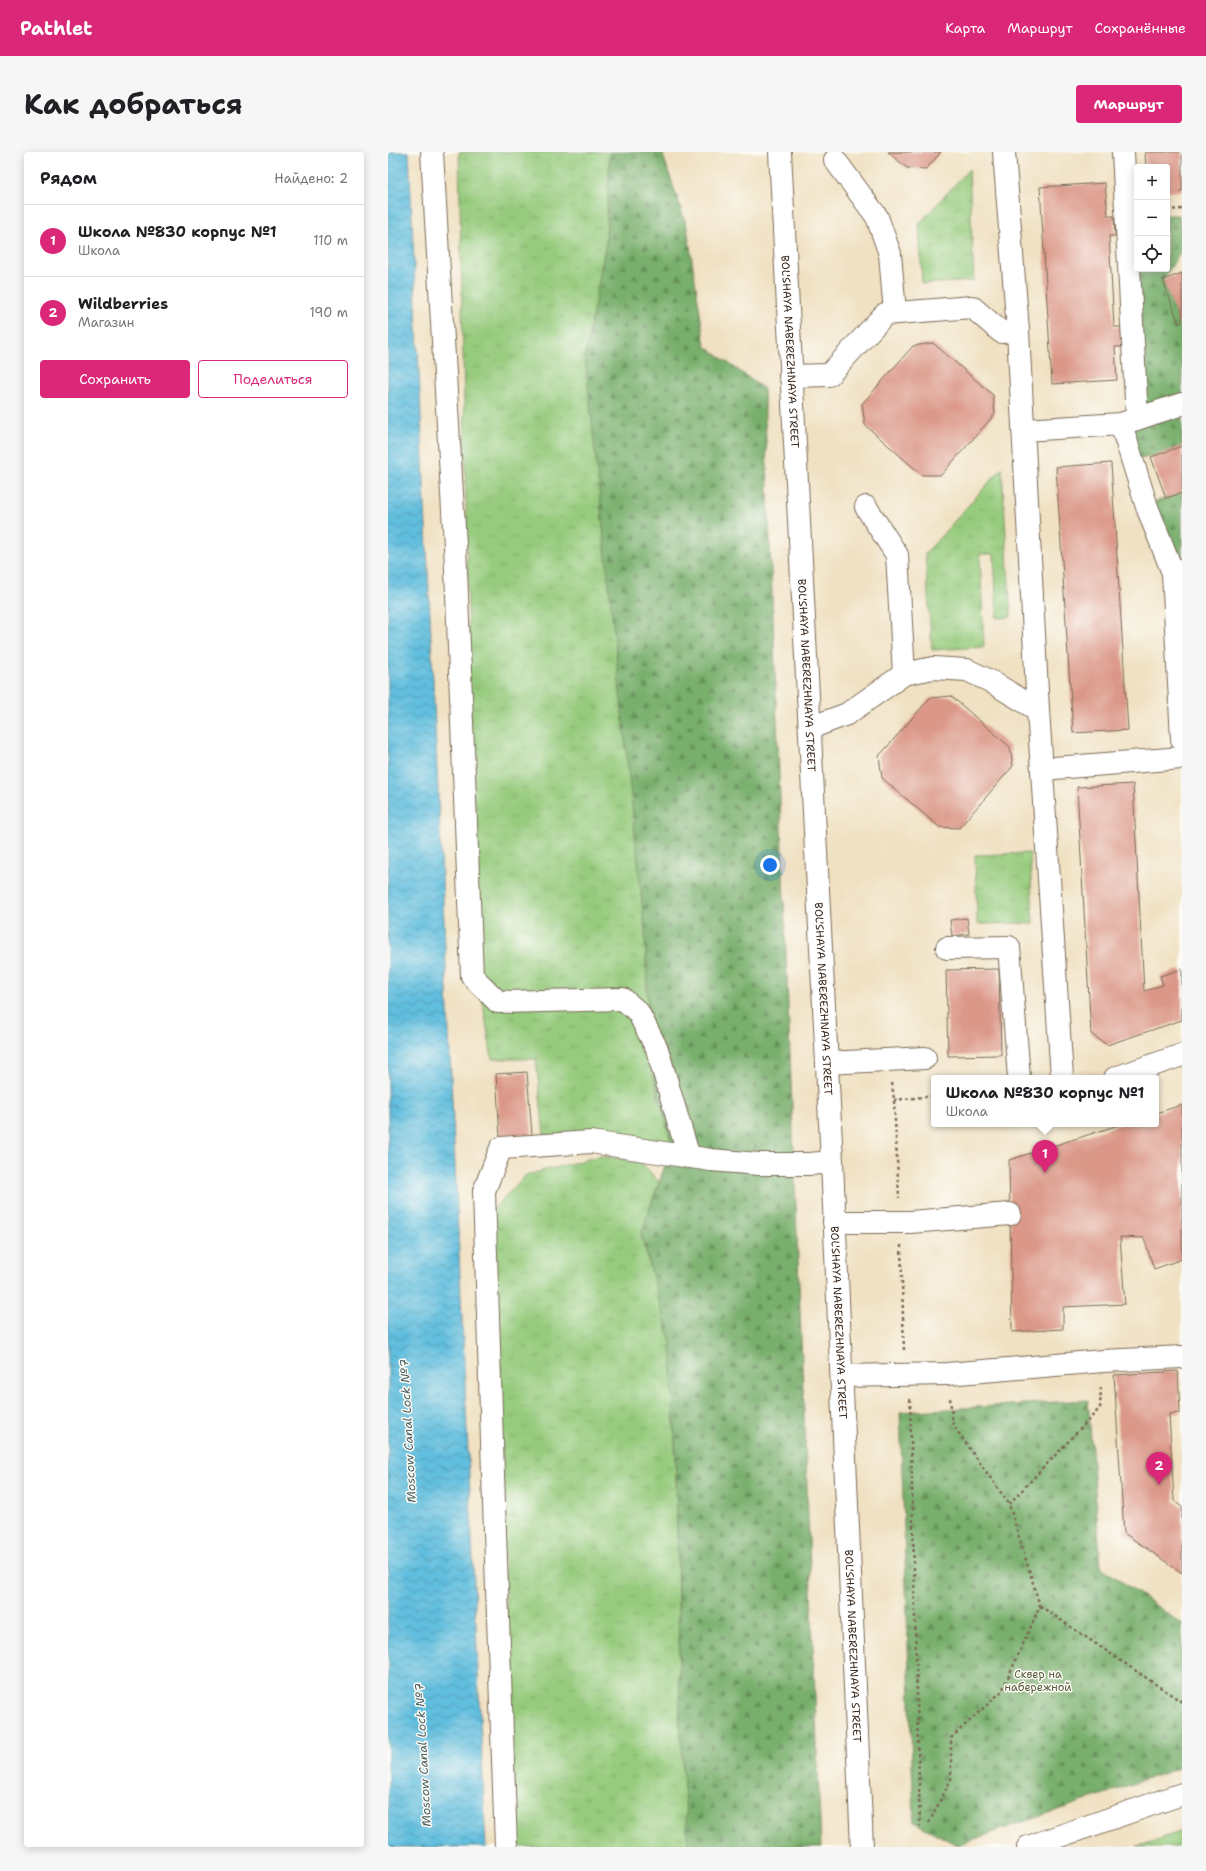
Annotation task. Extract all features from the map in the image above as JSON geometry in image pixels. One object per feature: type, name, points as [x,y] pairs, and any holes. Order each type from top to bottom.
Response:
[{"type":"street","points":[[432,152],[455,545],[472,976],[498,1002],[623,999],[638,1012],[657,1049],[689,1157]]},
{"type":"street","name":"BOL'SHAYA NABEREZHNAYA STREET","points":[[780,152],[790,376],[832,1162],[862,1847]]},
{"type":"street","points":[[1004,152],[1018,331],[1038,710],[1062,1075]]},
{"type":"street","points":[[1123,152],[1129,421],[1147,507],[1177,571],[1182,739]]},
{"type":"street","points":[[835,160],[877,217],[890,254],[895,313]]},
{"type":"street","points":[[790,376],[829,375],[885,314],[972,307],[1001,332],[1018,331]]},
{"type":"street","points":[[1024,430],[1129,421],[1182,404]]},
{"type":"street","points":[[866,506],[897,555],[904,674]]},
{"type":"street","points":[[810,728],[846,714],[904,674],[933,668],[967,670],[990,681],[1038,710]]},
{"type":"street","points":[[1042,769],[1182,758]]},
{"type":"street","points":[[947,948],[1009,947],[1019,1075]]},
{"type":"street","points":[[1124,1075],[1182,1055]]},
{"type":"street","points":[[827,1063],[925,1058]]},
{"type":"street","points":[[506,1847],[492,1474],[484,1191],[501,1148],[591,1142],[689,1157],[759,1164],[809,1164],[832,1162]]},
{"type":"street","points":[[834,1222],[910,1222],[1010,1214]]},
{"type":"street","points":[[842,1376],[947,1374],[1103,1361],[1182,1357]]},
{"type":"street","points":[[1028,1847],[1182,1794]]},
{"type":"path","points":[[1170,210],[1182,209]]},
{"type":"path","points":[[894,1100],[931,1096]]},
{"type":"path","points":[[1009,1504],[1100,1408],[1103,1361]]},
{"type":"path","points":[[947,1374],[953,1425],[1009,1504],[1040,1606],[1182,1702]]},
{"type":"path","points":[[909,1375],[920,1826]]},
{"type":"path","points":[[929,1823],[950,1779],[950,1738],[1002,1691],[1040,1606]]},
{"type":"green space","points":[[459,152],[610,152],[606,242],[645,931],[650,1063],[672,1145],[544,1135],[536,1059],[492,1059],[475,956]]},
{"type":"green space","points":[[610,152],[662,152],[687,227],[705,346],[764,389],[821,1847],[688,1847],[680,1721],[676,1468],[671,1342],[641,1234],[672,1145],[650,1063],[645,931],[585,356],[606,242]]},
{"type":"green space","points":[[969,169],[974,281],[922,284],[919,224]]},
{"type":"green space","points":[[1170,215],[1179,215],[1182,249],[1170,269]]},
{"type":"green space","points":[[1137,272],[1168,272],[1163,280],[1179,323],[1182,322],[1182,398],[1144,411]]},
{"type":"green space","points":[[1182,409],[1182,446],[1151,457],[1138,459],[1127,426]]},
{"type":"green space","points":[[1002,468],[1011,617],[997,618],[994,554],[980,554],[984,647],[932,650],[925,554]]},
{"type":"green space","points":[[1182,492],[1182,563],[1178,564],[1153,503]]},
{"type":"green space","points":[[1030,853],[1033,923],[977,924],[975,855]]},
{"type":"green space","points":[[600,1156],[640,1161],[659,1182],[641,1234],[671,1342],[676,1468],[680,1721],[688,1847],[517,1847],[511,1752],[492,1210],[526,1175]]},
{"type":"green space","name":"Сквер на набережной","points":[[1088,1400],[1101,1567],[1182,1624],[1182,1767],[957,1845],[914,1822],[900,1412]]},
{"type":"green space","points":[[1182,1831],[1182,1847],[1137,1847]]},
{"type":"water","name":"Moscow Canal Lock №7","points":[[388,152],[409,152],[486,1847],[388,1847]]},
{"type":"building","points":[[888,152],[941,152],[926,169],[907,168]]},
{"type":"building","points":[[1145,152],[1182,152],[1182,191],[1170,192],[1170,164],[1146,164]]},
{"type":"building","points":[[1105,183],[1108,216],[1114,216],[1115,236],[1109,236],[1114,327],[1121,327],[1122,347],[1115,347],[1117,380],[1052,384],[1040,187]]},
{"type":"building","points":[[1182,273],[1182,322],[1179,324],[1163,280]]},
{"type":"building","points":[[933,343],[993,395],[995,414],[941,475],[922,475],[865,425],[862,404],[913,346]]},
{"type":"building","points":[[1182,446],[1182,493],[1166,498],[1151,457]]},
{"type":"building","points":[[1111,463],[1128,730],[1073,733],[1056,467]]},
{"type":"building","points":[[951,696],[1010,747],[1013,766],[959,828],[939,827],[882,778],[879,756],[930,698]]},
{"type":"building","points":[[1133,784],[1144,991],[1163,985],[1160,976],[1182,969],[1182,1020],[1107,1045],[1091,1034],[1077,787]]},
{"type":"building","points":[[967,918],[969,934],[952,936],[950,920]]},
{"type":"building","points":[[999,969],[1001,1055],[948,1056],[946,970]]},
{"type":"building","points":[[527,1072],[532,1135],[500,1137],[496,1074]]},
{"type":"building","points":[[1182,1105],[1182,1259],[1154,1269],[1144,1238],[1120,1237],[1125,1304],[1063,1307],[1063,1329],[1012,1332],[1009,1160],[1113,1127],[1159,1127],[1159,1112]]},
{"type":"building","points":[[1178,1371],[1180,1413],[1169,1414],[1174,1501],[1182,1507],[1182,1573],[1124,1533],[1114,1375]]},
{"type":"place","name":"Школа №830 корпус №1","points":[[1045,1173]]},
{"type":"place","name":"Wildberries","points":[[1159,1485]]}]
